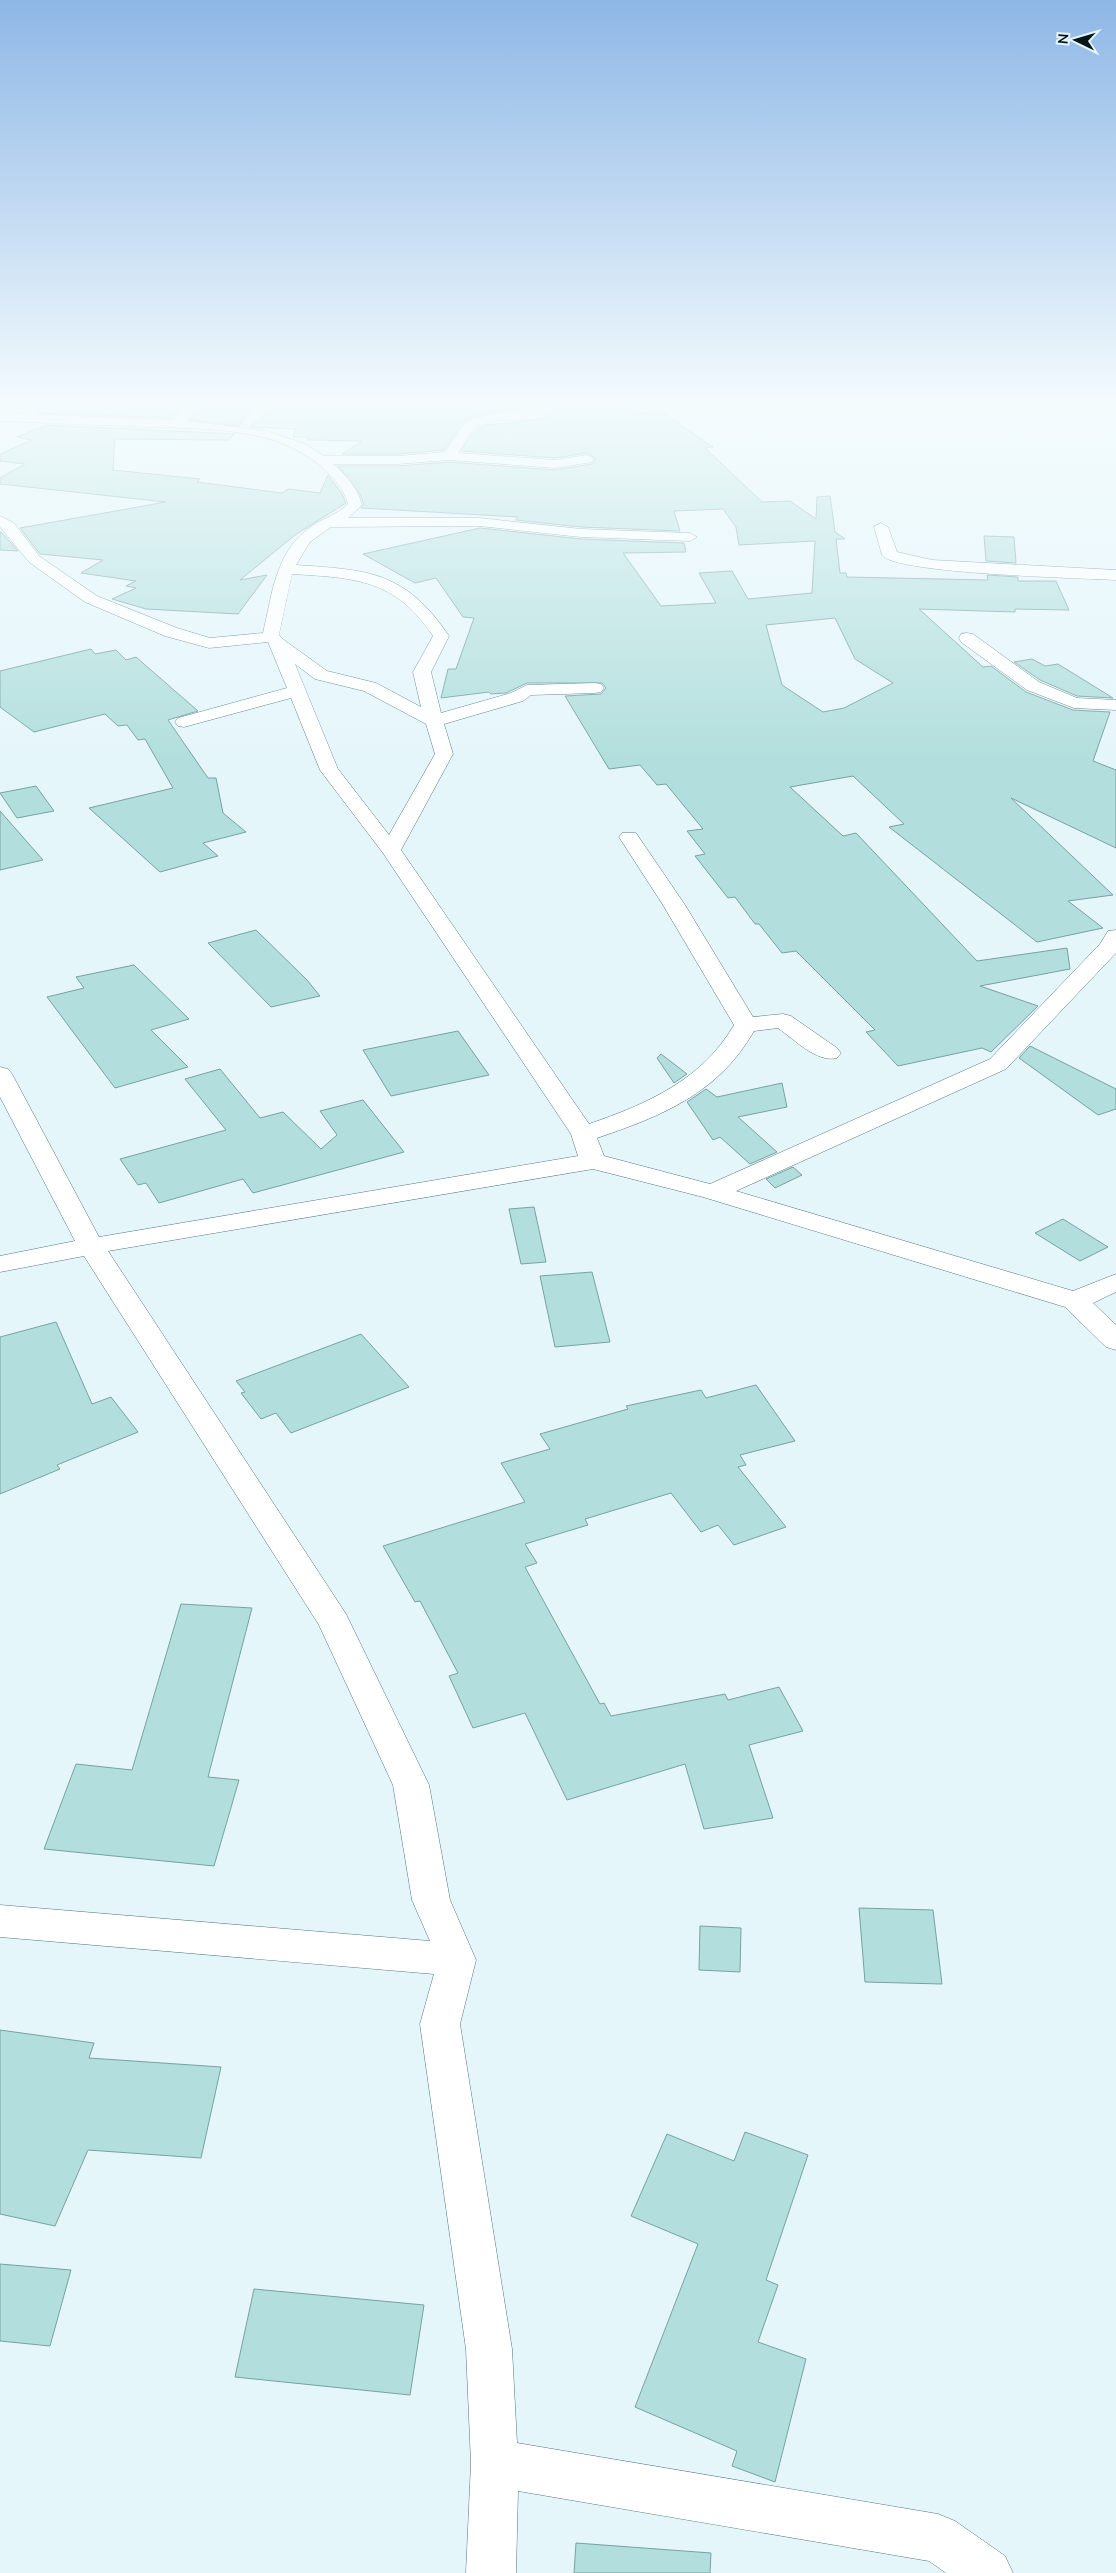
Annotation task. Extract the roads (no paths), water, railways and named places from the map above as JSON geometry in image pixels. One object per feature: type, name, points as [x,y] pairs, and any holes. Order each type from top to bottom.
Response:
[{"type":"street","points":[[337,519],[299,543],[286,569],[275,641],[329,770],[391,850],[583,1134],[594,1161]]},
{"type":"street","points":[[0,520],[9,526],[34,559],[91,599],[171,632],[209,643],[275,641],[321,675],[370,687],[434,721],[517,697],[527,690],[595,688]]},
{"type":"street","points":[[330,523],[415,524],[479,522],[581,533],[690,537]]},
{"type":"street","points":[[881,527],[890,555],[932,565],[1116,575]]},
{"type":"street","points":[[286,569],[348,574],[378,579],[404,593],[418,604],[433,622],[441,636],[422,672],[444,754],[391,850]]},
{"type":"street","points":[[967,638],[1033,686],[1074,703],[1116,705]]},
{"type":"street","points":[[184,722],[297,691]]},
{"type":"street","points":[[629,837],[674,905],[746,1025]]},
{"type":"street","points":[[712,1192],[998,1064],[1108,948],[1116,936]]},
{"type":"street","points":[[746,1025],[783,1021],[829,1053]]},
{"type":"street","points":[[583,1134],[640,1115],[687,1089],[709,1074],[739,1040],[746,1025]]},
{"type":"street","points":[[0,1074],[91,1246],[334,1622],[412,1785],[431,1900],[457,1960],[440,2024],[489,2349],[495,2463],[492,2573]]},
{"type":"street","points":[[0,1264],[91,1246],[594,1161],[712,1192],[1075,1301],[1116,1341]]},
{"type":"street","points":[[1075,1301],[1116,1282]]},
{"type":"street","points":[[0,1921],[457,1960]]},
{"type":"street","points":[[495,2463],[938,2538],[988,2573]]}]
